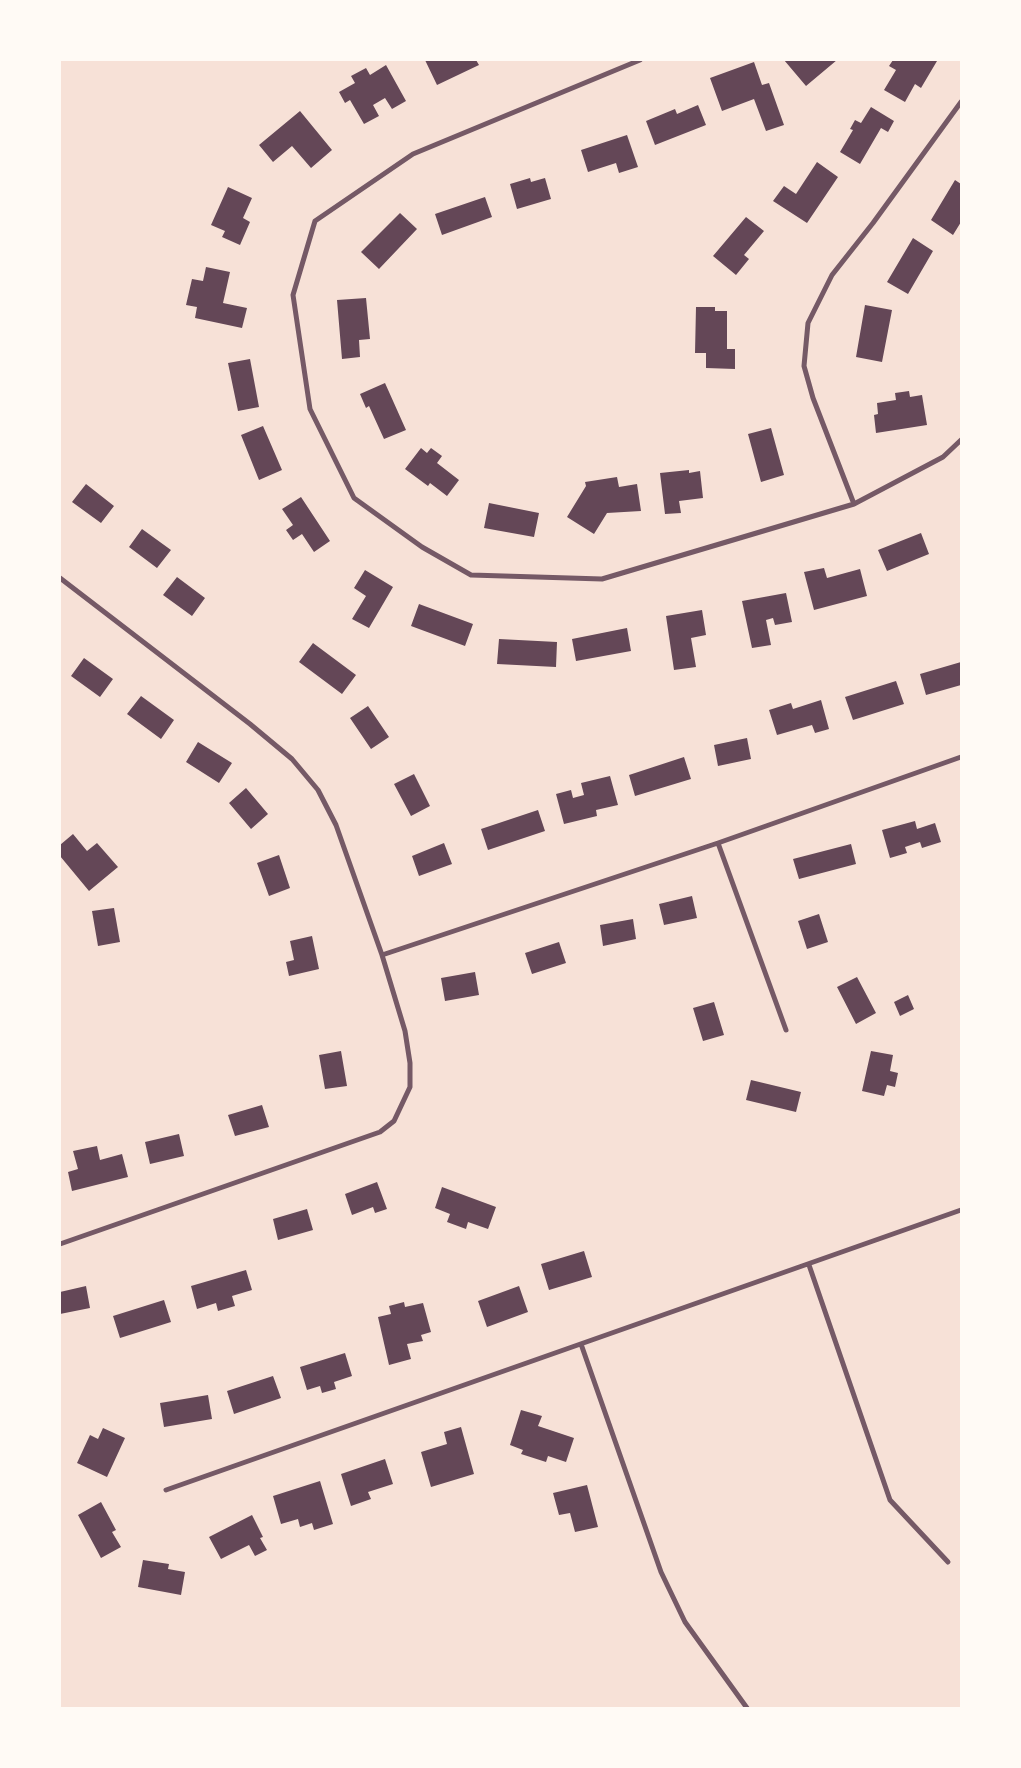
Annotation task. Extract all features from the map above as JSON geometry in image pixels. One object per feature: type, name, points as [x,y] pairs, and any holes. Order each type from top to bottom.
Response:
[{"type":"street","points":[[640,60],[413,154],[316,221],[293,295],[310,409],[354,498],[422,546],[471,575],[602,579],[854,504],[943,457],[961,440]]},
{"type":"street","points":[[854,504],[804,366],[808,323],[832,275],[874,222],[961,102]]},
{"type":"street","points":[[60,578],[250,724],[292,760],[318,790],[336,825],[382,955],[405,1031],[410,1063],[410,1087],[394,1121],[380,1132],[60,1244]]},
{"type":"street","points":[[382,955],[718,842],[961,757]]},
{"type":"street","points":[[718,842],[786,1030]]},
{"type":"street","points":[[166,1490],[961,1210]]},
{"type":"street","points":[[809,1264],[890,1500],[948,1562]]},
{"type":"street","points":[[581,1344],[661,1572],[685,1622],[747,1708]]},
{"type":"building","points":[[425,60],[476,60],[479,65],[437,85]]},
{"type":"building","points":[[784,60],[837,60],[806,86]]},
{"type":"building","points":[[893,60],[937,61],[921,88],[915,84],[905,102],[884,90],[896,70],[889,66]]},
{"type":"building","points":[[754,62],[762,85],[769,83],[784,125],[766,131],[754,99],[722,111],[710,78]]},
{"type":"building","points":[[386,65],[406,101],[392,109],[385,98],[373,105],[379,116],[364,124],[350,100],[345,103],[339,92],[355,83],[351,76],[366,68],[370,75]]},
{"type":"building","points":[[698,105],[706,125],[655,145],[646,121],[675,109],[677,114]]},
{"type":"building","points":[[871,107],[894,121],[888,132],[881,128],[860,164],[840,152],[853,130],[850,129],[855,120],[861,123]]},
{"type":"building","points":[[300,111],[332,150],[311,168],[292,146],[273,162],[259,145]]},
{"type":"building","points":[[627,135],[638,167],[619,173],[616,163],[588,172],[581,150]]},
{"type":"building","points":[[817,162],[838,177],[807,223],[773,201],[784,186],[796,194]]},
{"type":"building","points":[[530,178],[531,182],[545,178],[551,199],[517,209],[510,184]]},
{"type":"building","points":[[955,180],[961,184],[961,222],[953,235],[931,220]]},
{"type":"building","points":[[228,187],[252,198],[243,218],[250,222],[240,245],[222,237],[225,231],[211,225]]},
{"type":"building","points":[[485,197],[492,217],[442,235],[435,214]]},
{"type":"building","points":[[400,213],[417,229],[379,269],[361,252]]},
{"type":"building","points":[[746,217],[764,231],[744,255],[749,259],[736,275],[713,256]]},
{"type":"building","points":[[913,238],[933,251],[908,294],[887,282]]},
{"type":"building","points":[[206,267],[230,272],[223,303],[247,308],[242,328],[195,318],[197,307],[186,305],[192,279],[203,281]]},
{"type":"building","points":[[366,298],[370,339],[359,340],[360,357],[342,359],[337,300]]},
{"type":"building","points":[[865,305],[892,310],[882,362],[856,357]]},
{"type":"building","points":[[696,307],[715,307],[715,311],[727,311],[727,349],[735,349],[735,369],[706,368],[706,353],[695,353]]},
{"type":"building","points":[[250,359],[259,407],[238,411],[228,363]]},
{"type":"building","points":[[385,383],[406,430],[384,439],[369,406],[366,408],[360,394]]},
{"type":"building","points":[[909,391],[910,397],[922,395],[927,425],[876,433],[874,415],[878,414],[877,403],[896,400],[895,393]]},
{"type":"building","points":[[263,426],[282,470],[259,480],[241,435]]},
{"type":"building","points":[[771,428],[784,475],[761,482],[748,434]]},
{"type":"building","points":[[421,448],[427,453],[431,448],[442,456],[437,463],[459,480],[447,496],[430,483],[428,486],[405,469]]},
{"type":"building","points":[[689,470],[689,473],[700,471],[703,498],[679,501],[681,513],[665,514],[660,473]]},
{"type":"building","points":[[617,477],[619,487],[637,484],[641,511],[607,513],[594,534],[567,517],[586,486],[585,482]]},
{"type":"building","points":[[86,484],[114,506],[101,523],[72,502]]},
{"type":"building","points":[[301,497],[330,541],[314,552],[302,534],[293,540],[286,530],[293,525],[282,509]]},
{"type":"building","points":[[489,503],[539,513],[534,537],[484,528]]},
{"type":"building","points":[[142,529],[171,550],[157,568],[129,547]]},
{"type":"building","points":[[921,533],[929,554],[887,571],[878,550]]},
{"type":"building","points":[[824,568],[827,578],[860,569],[867,596],[814,610],[804,572]]},
{"type":"building","points":[[365,570],[393,587],[369,628],[352,619],[366,596],[354,588]]},
{"type":"building","points":[[177,577],[205,598],[192,616],[163,595]]},
{"type":"building","points":[[786,593],[792,622],[775,625],[773,618],[766,620],[771,645],[752,648],[742,601]]},
{"type":"building","points":[[419,604],[473,624],[465,646],[411,626]]},
{"type":"building","points":[[702,610],[706,635],[691,638],[696,667],[674,670],[666,616]]},
{"type":"building","points":[[627,628],[631,651],[576,661],[572,639]]},
{"type":"building","points":[[499,639],[557,642],[556,667],[497,664]]},
{"type":"building","points":[[313,643],[356,675],[342,694],[299,662]]},
{"type":"building","points":[[84,658],[113,679],[100,697],[71,676]]},
{"type":"building","points":[[961,662],[961,685],[926,695],[920,674]]},
{"type":"building","points":[[896,681],[904,704],[853,720],[845,697]]},
{"type":"building","points":[[141,696],[174,720],[161,739],[127,714]]},
{"type":"building","points":[[821,700],[829,729],[815,733],[812,725],[777,735],[769,710],[791,703],[793,709]]},
{"type":"building","points":[[368,706],[389,737],[371,749],[350,718]]},
{"type":"building","points":[[747,738],[751,759],[718,766],[714,745]]},
{"type":"building","points":[[198,742],[232,763],[219,783],[186,762]]},
{"type":"building","points":[[684,757],[691,779],[635,796],[629,775]]},
{"type":"building","points":[[414,774],[430,806],[411,816],[394,784]]},
{"type":"building","points":[[610,776],[618,805],[596,810],[597,816],[564,824],[556,794],[571,790],[573,798],[584,795],[581,783]]},
{"type":"building","points":[[246,788],[268,814],[251,829],[229,803]]},
{"type":"building","points":[[538,810],[545,831],[488,850],[481,829]]},
{"type":"building","points":[[915,821],[917,829],[935,823],[941,842],[922,848],[920,842],[905,847],[907,853],[890,858],[882,830]]},
{"type":"building","points":[[73,834],[87,851],[97,843],[118,867],[89,891],[60,856],[60,845]]},
{"type":"building","points":[[444,843],[452,864],[419,876],[412,856]]},
{"type":"building","points":[[851,844],[856,864],[799,879],[793,859]]},
{"type":"building","points":[[279,855],[290,888],[269,896],[257,863]]},
{"type":"building","points":[[692,896],[697,918],[664,925],[659,904]]},
{"type":"building","points":[[114,908],[120,942],[98,946],[92,911]]},
{"type":"building","points":[[819,914],[828,942],[807,949],[798,921]]},
{"type":"building","points":[[633,919],[636,939],[603,946],[600,925]]},
{"type":"building","points":[[312,936],[319,969],[289,976],[286,962],[294,960],[290,941]]},
{"type":"building","points":[[559,942],[566,963],[532,974],[525,953]]},
{"type":"building","points":[[475,972],[479,995],[445,1001],[441,978]]},
{"type":"building","points":[[857,977],[876,1013],[856,1024],[837,987]]},
{"type":"building","points":[[908,995],[914,1009],[900,1016],[894,1002]]},
{"type":"building","points":[[714,1002],[724,1035],[703,1041],[693,1008]]},
{"type":"building","points":[[341,1051],[347,1086],[325,1089],[319,1055]]},
{"type":"building","points":[[871,1051],[893,1055],[890,1071],[898,1073],[895,1087],[887,1085],[884,1096],[862,1091]]},
{"type":"building","points":[[751,1080],[801,1092],[796,1112],[746,1100]]},
{"type":"building","points":[[262,1105],[269,1127],[235,1136],[228,1115]]},
{"type":"building","points":[[179,1134],[184,1156],[150,1164],[145,1142]]},
{"type":"building","points":[[97,1146],[100,1160],[122,1154],[128,1177],[72,1191],[68,1172],[78,1169],[73,1151]]},
{"type":"building","points":[[377,1182],[387,1209],[375,1213],[373,1207],[352,1215],[345,1194]]},
{"type":"building","points":[[442,1187],[496,1207],[488,1229],[468,1222],[466,1229],[447,1222],[450,1214],[435,1208]]},
{"type":"building","points":[[307,1209],[313,1230],[278,1240],[273,1219]]},
{"type":"building","points":[[584,1251],[592,1277],[549,1290],[541,1264]]},
{"type":"building","points":[[246,1270],[252,1290],[232,1296],[235,1306],[218,1311],[216,1303],[197,1309],[191,1286]]},
{"type":"building","points":[[86,1286],[90,1308],[60,1314],[60,1292]]},
{"type":"building","points":[[519,1286],[528,1312],[487,1327],[478,1301]]},
{"type":"building","points":[[164,1300],[171,1322],[120,1338],[113,1316]]},
{"type":"building","points":[[404,1302],[405,1307],[423,1303],[431,1332],[421,1335],[423,1341],[407,1344],[411,1359],[389,1365],[378,1317],[391,1314],[389,1306]]},
{"type":"building","points":[[345,1353],[352,1376],[334,1382],[336,1389],[322,1393],[320,1386],[307,1390],[300,1367]]},
{"type":"building","points":[[273,1376],[281,1398],[234,1414],[227,1391]]},
{"type":"building","points":[[208,1395],[212,1419],[164,1427],[160,1403]]},
{"type":"building","points":[[521,1410],[542,1416],[538,1426],[574,1438],[566,1462],[548,1456],[546,1462],[521,1454],[523,1450],[510,1445]]},
{"type":"building","points":[[461,1427],[474,1474],[431,1487],[421,1452],[447,1444],[444,1432]]},
{"type":"building","points":[[103,1428],[125,1438],[107,1477],[77,1463],[90,1435],[98,1439]]},
{"type":"building","points":[[385,1459],[393,1484],[368,1492],[371,1499],[351,1506],[341,1474]]},
{"type":"building","points":[[320,1481],[333,1524],[314,1530],[312,1523],[300,1527],[298,1519],[281,1524],[273,1496]]},
{"type":"building","points":[[587,1485],[598,1527],[575,1532],[570,1513],[559,1515],[553,1493]]},
{"type":"building","points":[[101,1502],[116,1530],[112,1532],[121,1547],[101,1558],[78,1515]]},
{"type":"building","points":[[252,1515],[263,1537],[260,1538],[267,1550],[255,1556],[249,1545],[221,1559],[209,1537]]},
{"type":"building","points":[[143,1560],[169,1564],[168,1569],[185,1572],[181,1595],[138,1587]]}]
